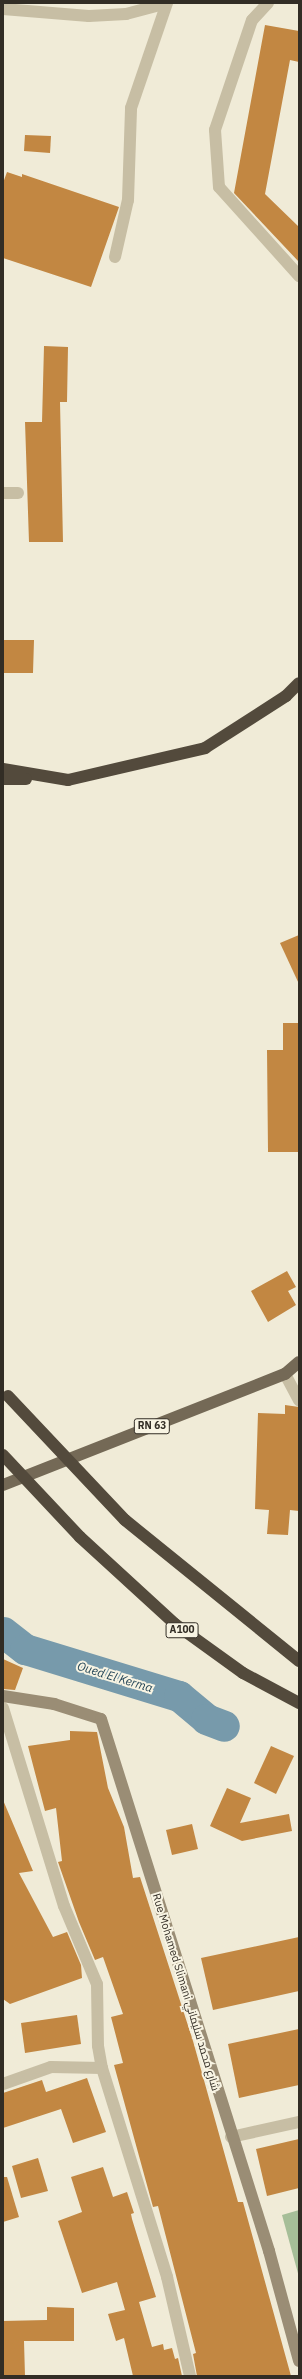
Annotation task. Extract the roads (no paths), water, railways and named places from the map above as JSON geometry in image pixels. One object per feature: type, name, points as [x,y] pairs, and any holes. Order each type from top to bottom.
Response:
[{"type":"highway","points":[[3,779],[68,780],[205,748],[286,696],[299,683]]},
{"type":"highway","points":[[3,769],[68,780]]},
{"type":"highway","points":[[6,1393],[125,1520],[299,1661]]},
{"type":"highway","name":"A100","points":[[3,1455],[80,1537],[175,1624],[244,1673],[299,1703]]},
{"type":"main road","name":"RN 63","points":[[3,1486],[285,1374],[299,1362]]},
{"type":"street","points":[[3,9],[89,16],[126,14],[167,3]]},
{"type":"street","points":[[115,257],[128,200],[131,108],[167,3]]},
{"type":"street","points":[[268,3],[252,20],[215,130],[219,187],[299,276]]},
{"type":"street","points":[[3,493],[18,493]]},
{"type":"street","points":[[285,1374],[299,1400]]},
{"type":"street","name":"Rue Mohamed Slimani شارع محمد سليماني","points":[[3,1696],[54,1704],[101,1718],[231,2137],[269,2251],[299,2361]]},
{"type":"street","points":[[3,1708],[64,1906],[97,1984],[98,2046],[102,2068],[167,2277],[190,2376]]},
{"type":"street","points":[[3,2084],[51,2067],[102,2068]]},
{"type":"street","points":[[231,2137],[299,2122]]},
{"type":"waterway","name":"Oued El Kerma","points":[[3,1632],[25,1649],[179,1696],[206,1719],[224,1726]]}]
